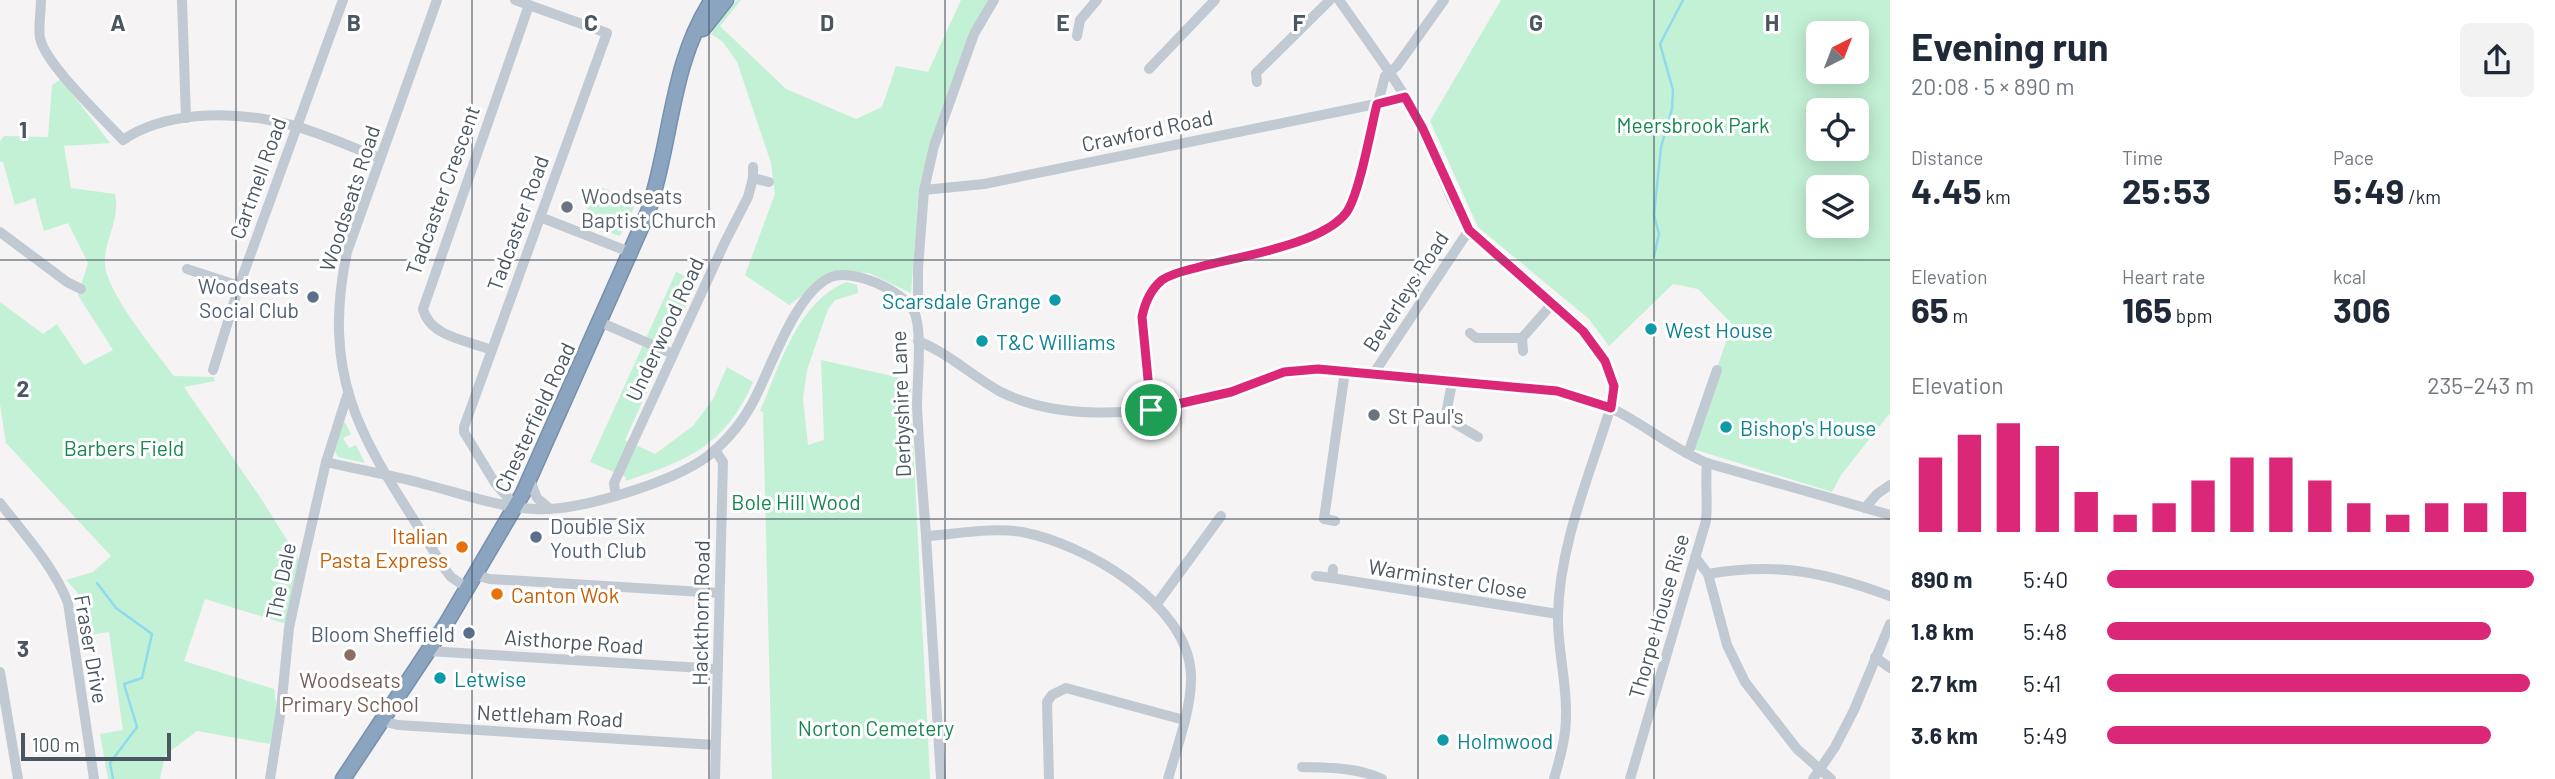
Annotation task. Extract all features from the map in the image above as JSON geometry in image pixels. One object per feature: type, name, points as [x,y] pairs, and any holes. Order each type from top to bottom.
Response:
[{"type":"highway","name":"Chesterfield Road","points":[[343,779],[428,651],[530,480],[632,253],[656,189],[676,85],[692,41],[712,0]]},
{"type":"highway","name":"Chesterfield Road","points":[[692,41],[726,0]]},
{"type":"street","points":[[41,0],[40,36],[48,56],[123,140],[147,127],[186,118],[254,118],[296,127],[380,158]]},
{"type":"street","points":[[182,0],[186,118]]},
{"type":"street","name":"Cartmell Road","points":[[213,370],[239,286],[343,0]]},
{"type":"street","name":"Woodseats Road","points":[[437,0],[347,253],[340,291],[338,348],[347,395],[362,433],[444,568],[467,588]]},
{"type":"street","name":"Tadcaster Road","points":[[515,0],[607,33],[464,427],[464,432],[495,483],[516,506]]},
{"type":"street","name":"Derbyshire Lane","points":[[941,779],[917,407],[918,341],[913,310],[918,300],[924,190],[934,146],[974,34],[994,0]]},
{"type":"street","points":[[1077,36],[1080,20],[1097,0]]},
{"type":"street","points":[[1149,69],[1215,0]]},
{"type":"street","points":[[1257,82],[1256,74],[1330,0]]},
{"type":"street","points":[[1339,0],[1405,97],[1423,129],[1469,230],[1583,331],[1605,361],[1614,386],[1611,408],[1589,469],[1566,552],[1558,614],[1566,715],[1564,740],[1554,779]]},
{"type":"street","points":[[1151,410],[1142,317],[1152,290],[1173,274],[1314,237],[1336,224],[1348,211],[1354,195],[1385,76],[1397,66],[1444,0]]},
{"type":"street","name":"Tadcaster Crescent","points":[[491,350],[435,330],[422,309],[529,5]]},
{"type":"street","name":"Crawford Road","points":[[924,190],[984,184],[1405,97]]},
{"type":"street","name":"Underwood Road","points":[[616,496],[614,483],[748,197],[753,173],[769,182]]},
{"type":"street","points":[[540,217],[632,253]]},
{"type":"street","name":"Beverleys Road","points":[[1374,373],[1469,230]]},
{"type":"street","points":[[0,233],[64,286],[81,289]]},
{"type":"street","points":[[187,269],[239,286]]},
{"type":"street","points":[[326,461],[516,506],[551,509],[582,505],[616,496],[683,470],[715,450],[752,404],[792,321],[810,295],[831,277],[864,277],[906,301],[913,310]]},
{"type":"street","points":[[1523,351],[1522,338],[1552,304]]},
{"type":"street","points":[[600,321],[673,354]]},
{"type":"street","points":[[1470,333],[1476,338],[1522,338]]},
{"type":"street","points":[[918,341],[938,349],[1000,391],[1035,405],[1097,413],[1151,410],[1231,392],[1284,372],[1318,369],[1557,391],[1611,408],[1707,463],[1890,515]]},
{"type":"street","points":[[1686,453],[1717,370]]},
{"type":"street","points":[[1335,521],[1324,519],[1345,371]]},
{"type":"street","points":[[1452,383],[1446,414],[1449,420],[1478,437]]},
{"type":"street","name":"The Dale","points":[[270,779],[281,709],[289,628],[326,461],[347,395]]},
{"type":"street","name":"Hackthorn Road","points":[[715,450],[723,462],[715,779]]},
{"type":"street","name":"Thorpe House Rise","points":[[1630,779],[1706,521],[1709,494],[1706,482],[1707,463]]},
{"type":"street","points":[[530,480],[537,498],[551,509]]},
{"type":"street","points":[[483,500],[494,493],[495,483]]},
{"type":"street","points":[[1865,508],[1877,494],[1890,485]]},
{"type":"street","name":"Fraser Drive","points":[[0,503],[61,585],[68,603],[94,779]]},
{"type":"street","points":[[1156,605],[1221,516]]},
{"type":"street","points":[[926,536],[1003,531],[1038,537],[1057,543],[1109,569],[1156,605],[1177,629],[1187,655],[1191,676],[1184,720],[1168,779]]},
{"type":"street","points":[[1695,557],[1708,574],[1727,645],[1745,682],[1797,749],[1831,779]]},
{"type":"street","points":[[1708,574],[1744,568],[1784,568],[1856,583],[1890,596]]},
{"type":"street","name":"Warminster Close","points":[[1316,576],[1333,574],[1558,614]]},
{"type":"street","points":[[475,575],[490,579],[719,593]]},
{"type":"street","points":[[1813,779],[1848,722],[1890,624]]},
{"type":"street","name":"Aisthorpe Road","points":[[428,651],[718,669]]},
{"type":"street","points":[[1875,657],[1890,667]]},
{"type":"street","points":[[0,673],[18,779]]},
{"type":"street","points":[[1049,779],[1047,702],[1058,691],[1066,688],[1184,720]]},
{"type":"street","name":"Nettleham Road","points":[[382,721],[398,725],[715,745]]},
{"type":"street","points":[[1302,767],[1343,768],[1369,773],[1382,779]]},
{"type":"green space","points":[[737,0],[741,0],[720,26],[786,89],[856,119],[882,107],[896,66],[928,72],[961,0],[990,0],[930,146],[919,189],[911,293],[869,273],[835,272],[789,305],[745,275],[775,194],[771,163],[737,62],[723,42],[711,34],[711,30]]},
{"type":"green space","name":"Meersbrook Park","points":[[1501,0],[1890,0],[1890,413],[1841,475],[1832,492],[1690,448],[1732,324],[1698,289],[1673,284],[1609,346],[1589,319],[1478,227],[1430,121]]},
{"type":"green space","name":"Barbers Field","points":[[61,79],[110,143],[64,146],[71,188],[115,194],[116,213],[105,256],[108,276],[114,290],[133,322],[174,376],[214,377],[215,381],[184,387],[299,559],[286,624],[205,599],[184,661],[274,689],[277,711],[270,744],[197,731],[165,755],[160,779],[108,779],[100,734],[123,730],[109,632],[84,636],[77,592],[66,580],[93,572],[111,556],[6,443],[0,404],[0,302],[43,334],[57,324],[84,365],[113,350],[78,295],[88,263],[68,223],[44,231],[35,198],[15,205],[3,162],[0,162],[0,141],[4,136],[48,137],[52,85]]},
{"type":"green space","points":[[597,186],[635,200],[620,236],[582,223]]},
{"type":"green space","points":[[676,272],[697,281],[625,440],[655,454],[693,426],[713,399],[727,367],[753,382],[730,422],[702,448],[667,466],[625,481],[626,477],[590,462]]},
{"type":"green space","name":"Norton Cemetery","points":[[846,282],[857,285],[858,293],[835,300],[828,309],[807,370],[803,399],[808,445],[824,440],[821,360],[910,380],[930,779],[772,779],[763,412],[760,411],[783,356],[803,320],[829,292]]},
{"type":"green space","points":[[344,421],[351,434],[343,438],[349,448],[356,445],[365,463],[338,457],[334,450]]},
{"type":"waterway","points":[[1654,256],[1659,234],[1654,215],[1661,147],[1672,109],[1673,90],[1660,44],[1683,0]]},
{"type":"waterway","points":[[97,583],[116,608],[152,634],[142,678],[124,684],[137,727],[110,763],[113,779]]},
{"type":"place","name":"Woodseats Baptist Church","points":[[567,207]]},
{"type":"place","name":"Woodseats Social Club","points":[[313,297]]},
{"type":"place","name":"Scarsdale Grange","points":[[1055,300]]},
{"type":"place","name":"West House","points":[[1651,329]]},
{"type":"place","name":"T&C Williams","points":[[982,341]]},
{"type":"place","name":"St Paul's","points":[[1374,415]]},
{"type":"place","name":"Bishop's House","points":[[1726,427]]},
{"type":"place","name":"Double Six Youth Club","points":[[536,537]]},
{"type":"place","name":"Italian Pasta Express","points":[[462,547]]},
{"type":"place","name":"Canton Wok","points":[[497,594]]},
{"type":"place","name":"Bloom Sheffield","points":[[469,633]]},
{"type":"place","name":"Woodseats Primary School","points":[[350,655]]},
{"type":"place","name":"Letwise","points":[[440,678]]},
{"type":"place","name":"Holmwood","points":[[1443,740]]},
{"type":"route","points":[[1405,97],[1423,129],[1469,230],[1583,331],[1605,361],[1614,386],[1611,408],[1557,391],[1300,369],[1284,372],[1231,392],[1151,410],[1142,317],[1152,290],[1173,274],[1314,237],[1336,224],[1348,211],[1354,195],[1377,104],[1405,97]]},
{"type":"park label","name":"Bole Hill Wood","points":[[796,501]]}]
